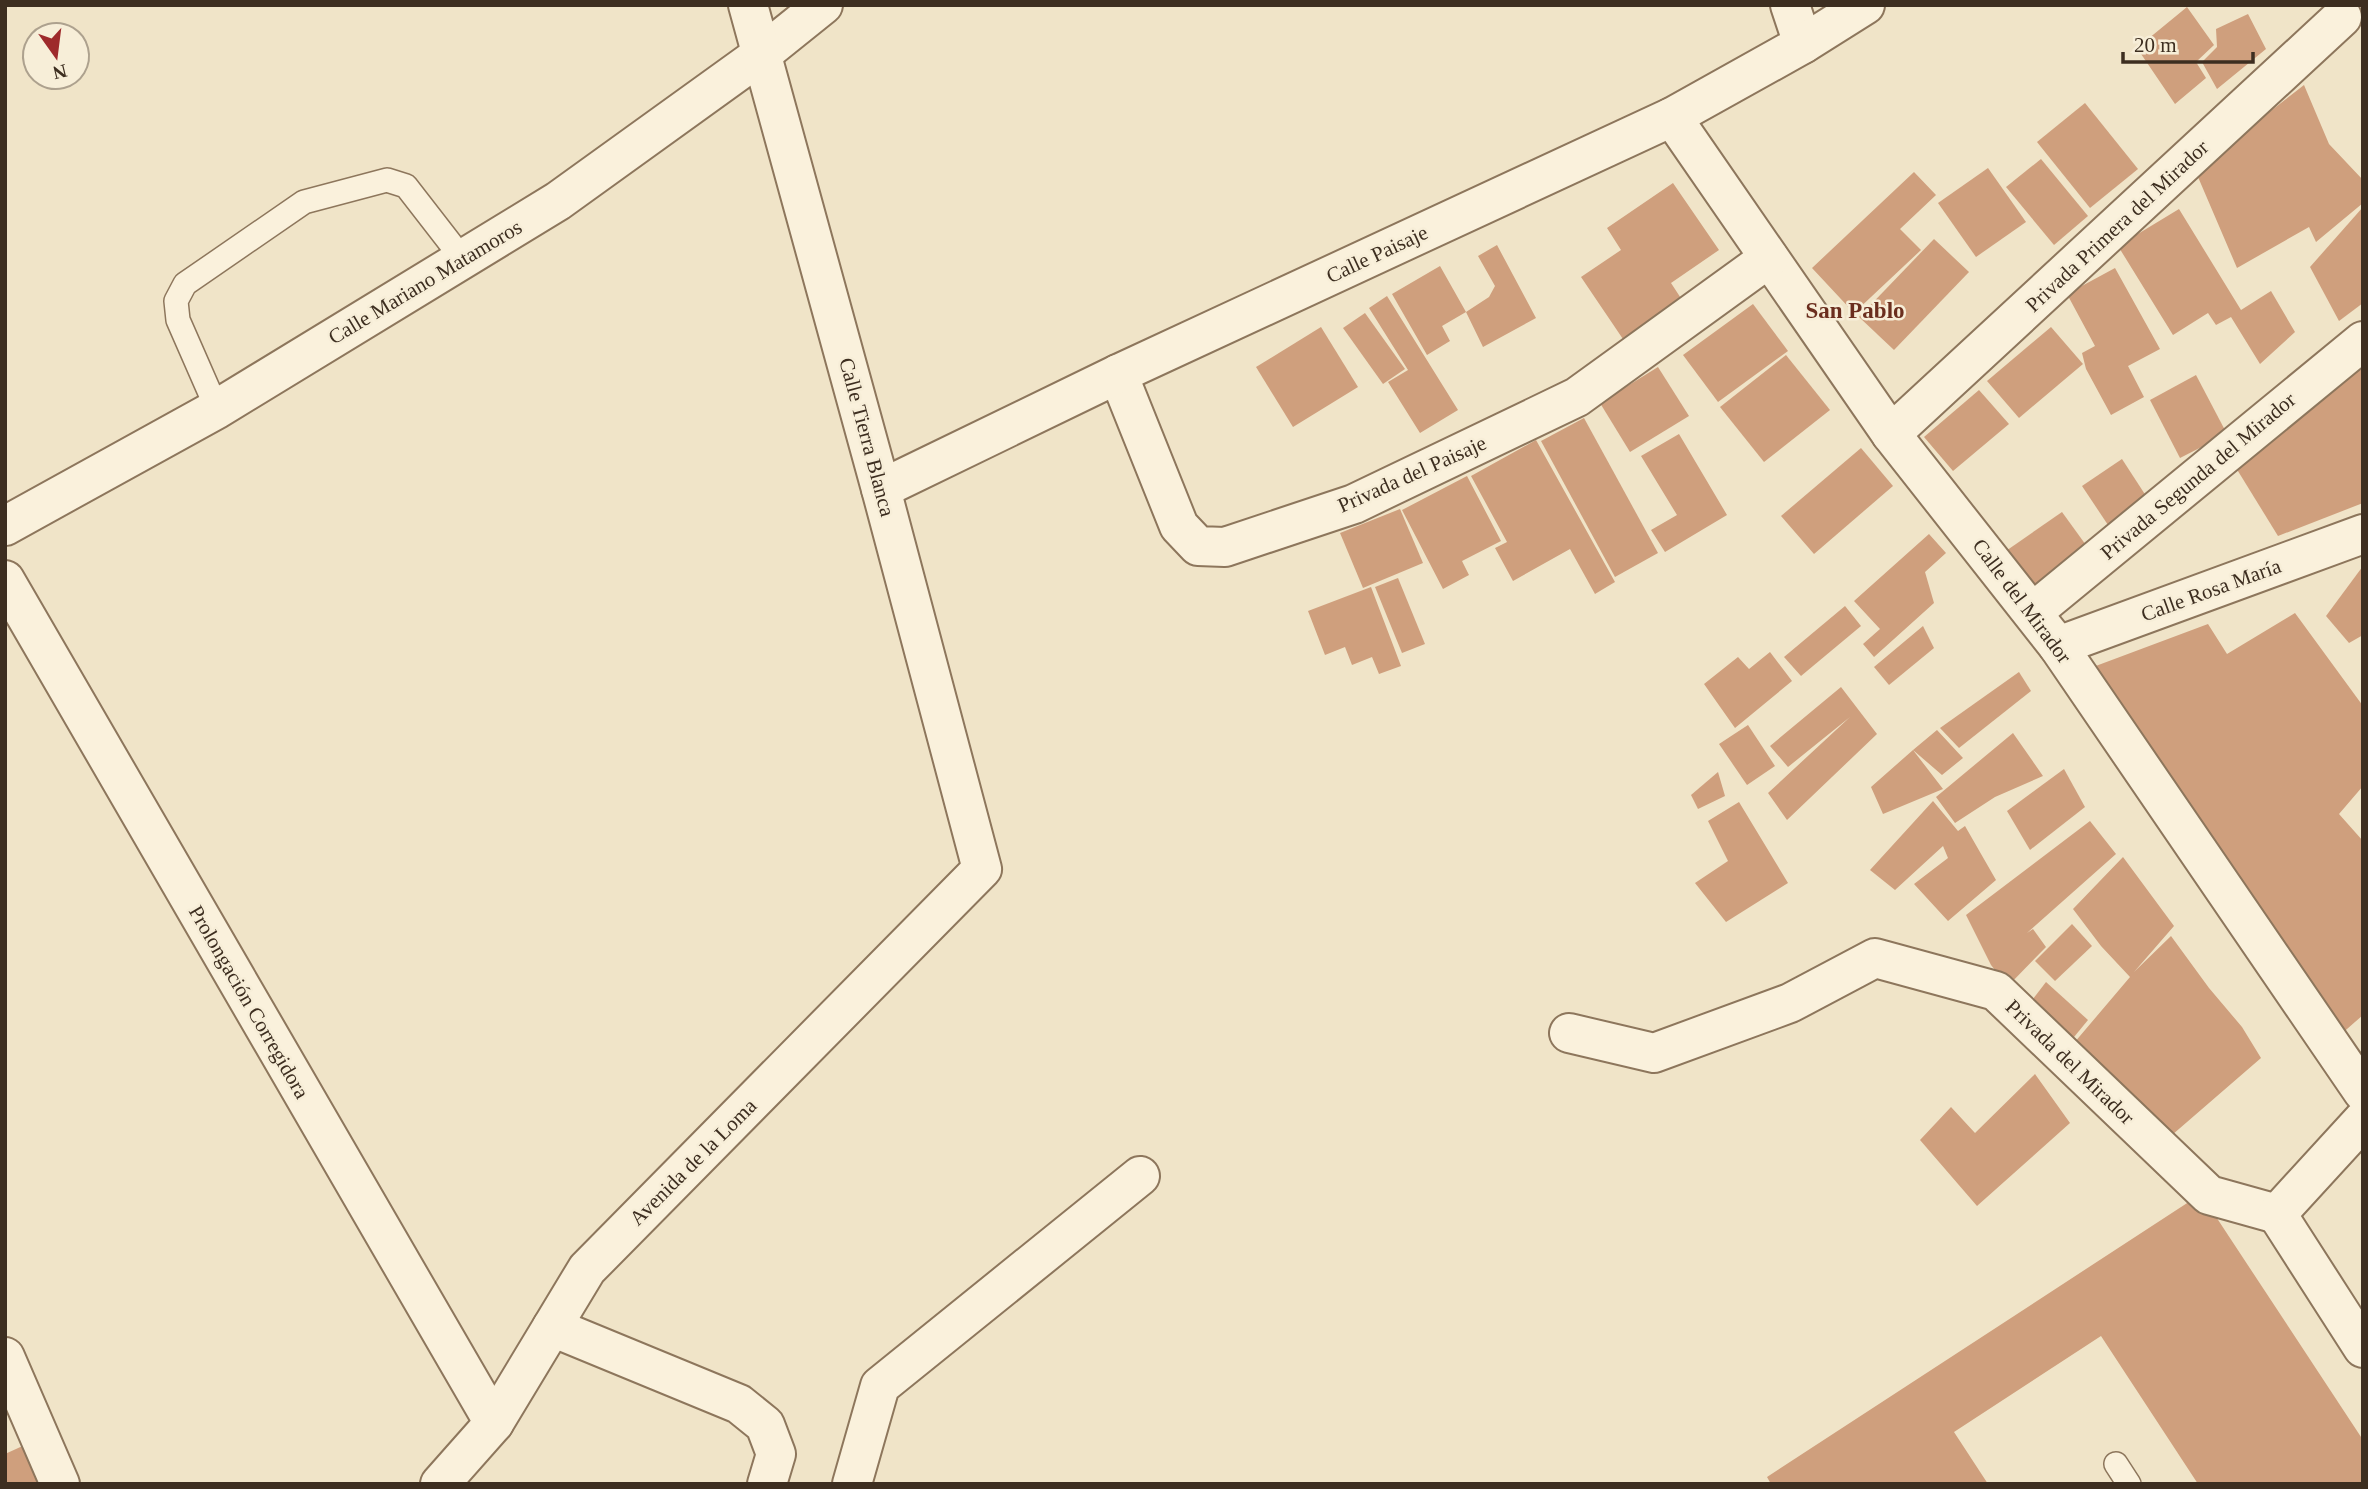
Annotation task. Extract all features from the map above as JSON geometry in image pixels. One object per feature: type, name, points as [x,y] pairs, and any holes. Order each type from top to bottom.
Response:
[{"type":"street","name":"Calle Tierra Blanca","points":[[747,5],[881,489],[982,869]]},
{"type":"street","name":"Calle Mariano Matamoros","points":[[5,526],[217,409],[558,201],[762,54],[823,5]]},
{"type":"street","points":[[1790,5],[1803,44]]},
{"type":"street","name":"Calle Paisaje","points":[[881,489],[1118,374],[1672,117],[1803,44],[1865,5]]},
{"type":"street","name":"Privada Primera del Mirador","points":[[1891,434],[2342,17]]},
{"type":"street","name":"Calle del Mirador","points":[[1672,117],[1891,434],[2059,646],[2363,1092]]},
{"type":"street","name":"Privada del Paisaje","points":[[1118,374],[1178,526],[1198,546],[1225,547],[1354,503],[1577,397],[1769,258]]},
{"type":"street","name":"Privada Segunda del Mirador","points":[[2033,612],[2363,341]]},
{"type":"street","name":"Calle Rosa María","points":[[2059,646],[2363,534]]},
{"type":"street","name":"Prolongación Corregidora","points":[[5,580],[494,1423]]},
{"type":"street","name":"Avenida de la Loma","points":[[440,1484],[494,1423],[587,1269],[982,869]]},
{"type":"street","name":"Privada del Mirador","points":[[1569,1033],[1654,1053],[1790,1003],[1875,958],[1996,991],[2209,1195],[2277,1214]]},
{"type":"street","points":[[2363,1120],[2277,1214],[2363,1348]]},
{"type":"street","points":[[852,1484],[880,1386],[1140,1177]]},
{"type":"street","points":[[552,1327],[739,1404],[765,1425],[776,1454],[767,1484]]},
{"type":"street","points":[[5,1357],[60,1484]]},
{"type":"lane","points":[[217,409],[178,320],[176,301],[184,284],[304,202],[387,180],[406,186],[461,260]]},
{"type":"lane","points":[[2116,1464],[2129,1484]]},
{"type":"building","points":[[2187,7],[2214,45],[2196,62],[2206,78],[2175,104],[2137,48]]},
{"type":"building","points":[[2248,14],[2266,49],[2217,89],[2202,62],[2217,47],[2216,29]]},
{"type":"building","points":[[2304,85],[2329,144],[2363,180],[2363,203],[2316,242],[2309,227],[2237,268],[2195,170]]},
{"type":"building","points":[[2085,103],[2138,169],[2090,208],[2037,142]]},
{"type":"building","points":[[2041,159],[2088,216],[2054,245],[2006,187]]},
{"type":"building","points":[[1988,168],[2026,222],[1976,257],[1938,203]]},
{"type":"building","points":[[1914,172],[1936,195],[1900,229],[1921,250],[1854,313],[1812,268]]},
{"type":"building","points":[[1673,183],[1719,250],[1671,283],[1686,306],[1627,345],[1581,277],[1621,250],[1607,228]]},
{"type":"building","points":[[2363,207],[2363,303],[2339,321],[2310,267]]},
{"type":"building","points":[[2179,209],[2241,310],[2271,291],[2295,332],[2260,364],[2231,317],[2216,325],[2208,313],[2173,335],[2118,246]]},
{"type":"building","points":[[1934,239],[1969,272],[1894,350],[1859,317]]},
{"type":"building","points":[[1497,245],[1536,318],[1483,347],[1466,312],[1489,297],[1495,286],[1478,256]]},
{"type":"building","points":[[1440,266],[1466,312],[1442,326],[1450,341],[1427,355],[1392,294]]},
{"type":"building","points":[[2115,268],[2160,349],[2128,366],[2144,397],[2111,415],[2086,369],[2082,353],[2095,346],[2067,294]]},
{"type":"building","points":[[1387,296],[1458,410],[1420,433],[1388,382],[1408,370],[1369,308]]},
{"type":"building","points":[[1753,304],[1788,351],[1718,402],[1683,355]]},
{"type":"building","points":[[1365,313],[1405,369],[1383,384],[1343,328]]},
{"type":"building","points":[[1321,327],[1358,387],[1293,427],[1256,367]]},
{"type":"building","points":[[2051,327],[2083,364],[2019,418],[1987,381]]},
{"type":"building","points":[[1786,355],[1830,410],[1764,462],[1720,407]]},
{"type":"building","points":[[2363,356],[2363,503],[2278,536],[2233,463]]},
{"type":"building","points":[[1658,367],[1689,416],[1630,452],[1600,403]]},
{"type":"building","points":[[2196,375],[2227,434],[2180,458],[2150,400]]},
{"type":"building","points":[[1979,390],[2009,424],[1953,471],[1924,437]]},
{"type":"building","points":[[1584,418],[1658,553],[1615,577],[1541,441]]},
{"type":"building","points":[[1679,434],[1727,515],[1665,552],[1651,530],[1677,515],[1641,456]]},
{"type":"building","points":[[1536,440],[1615,582],[1595,594],[1570,549],[1513,581],[1495,548],[1507,542],[1471,476]]},
{"type":"building","points":[[1861,448],[1893,486],[1814,554],[1781,516]]},
{"type":"building","points":[[2122,459],[2148,499],[2108,525],[2082,486]]},
{"type":"building","points":[[1467,476],[1501,541],[1462,561],[1469,575],[1443,589],[1402,510]]},
{"type":"building","points":[[1400,509],[1423,563],[1363,588],[1340,533]]},
{"type":"building","points":[[2062,512],[2091,552],[2032,594],[2003,553]]},
{"type":"building","points":[[1929,534],[1946,553],[1925,572],[1934,603],[1874,657],[1863,644],[1880,629],[1854,601]]},
{"type":"building","points":[[2363,566],[2363,635],[2349,643],[2326,616]]},
{"type":"building","points":[[1398,578],[1425,644],[1402,653],[1375,587]]},
{"type":"building","points":[[1371,587],[1401,666],[1379,674],[1372,657],[1352,665],[1345,647],[1325,655],[1308,611]]},
{"type":"building","points":[[1845,606],[1861,626],[1801,676],[1784,657]]},
{"type":"building","points":[[2295,613],[2363,706],[2363,786],[2339,814],[2363,841],[2363,1015],[2323,1050],[2077,673],[2208,624],[2227,654]]},
{"type":"building","points":[[1923,626],[1934,648],[1889,685],[1874,667]]},
{"type":"building","points":[[1770,652],[1792,681],[1735,728],[1704,684],[1738,657],[1749,669]]},
{"type":"building","points":[[2019,672],[2031,691],[1959,748],[1940,728]]},
{"type":"building","points":[[1841,687],[1877,734],[1787,820],[1768,793],[1850,717],[1788,767],[1770,746]]},
{"type":"building","points":[[1748,725],[1775,766],[1747,785],[1719,744]]},
{"type":"building","points":[[1937,730],[1963,758],[1942,775],[1913,750]]},
{"type":"building","points":[[2013,733],[2043,776],[1995,797],[1955,823],[1936,797]]},
{"type":"building","points":[[1913,750],[1943,789],[1883,814],[1871,787]]},
{"type":"building","points":[[2064,769],[2085,807],[2030,850],[2007,811]]},
{"type":"building","points":[[1718,772],[1725,796],[1698,809],[1691,795]]},
{"type":"building","points":[[1933,801],[1958,831],[1965,826],[1996,880],[1948,921],[1914,884],[1948,858],[1943,846],[1895,890],[1870,870]]},
{"type":"building","points":[[1739,802],[1788,883],[1726,922],[1695,883],[1728,861],[1708,821]]},
{"type":"building","points":[[2090,821],[2116,854],[2027,933],[2033,929],[2046,947],[2008,986],[1991,965],[1966,915]]},
{"type":"building","points":[[2123,857],[2174,926],[2134,972],[2171,936],[2242,1027],[2261,1058],[2172,1135],[2074,1043],[2130,977],[2101,946],[2073,909]]},
{"type":"building","points":[[2072,924],[2092,946],[2055,981],[2035,961]]},
{"type":"building","points":[[2046,982],[2088,1020],[2065,1048],[2026,1008]]},
{"type":"building","points":[[2035,1074],[2070,1123],[1977,1206],[1920,1140],[1951,1107],[1975,1133]]},
{"type":"building","points":[[2201,1194],[2363,1440],[2363,1484],[2198,1484],[2101,1336],[1954,1432],[1988,1484],[1771,1484],[1767,1477]]},
{"type":"building","points":[[27,1444],[37,1484],[5,1484],[5,1454]]},
{"type":"district","name":"San Pablo","points":[[1855,310]]}]
